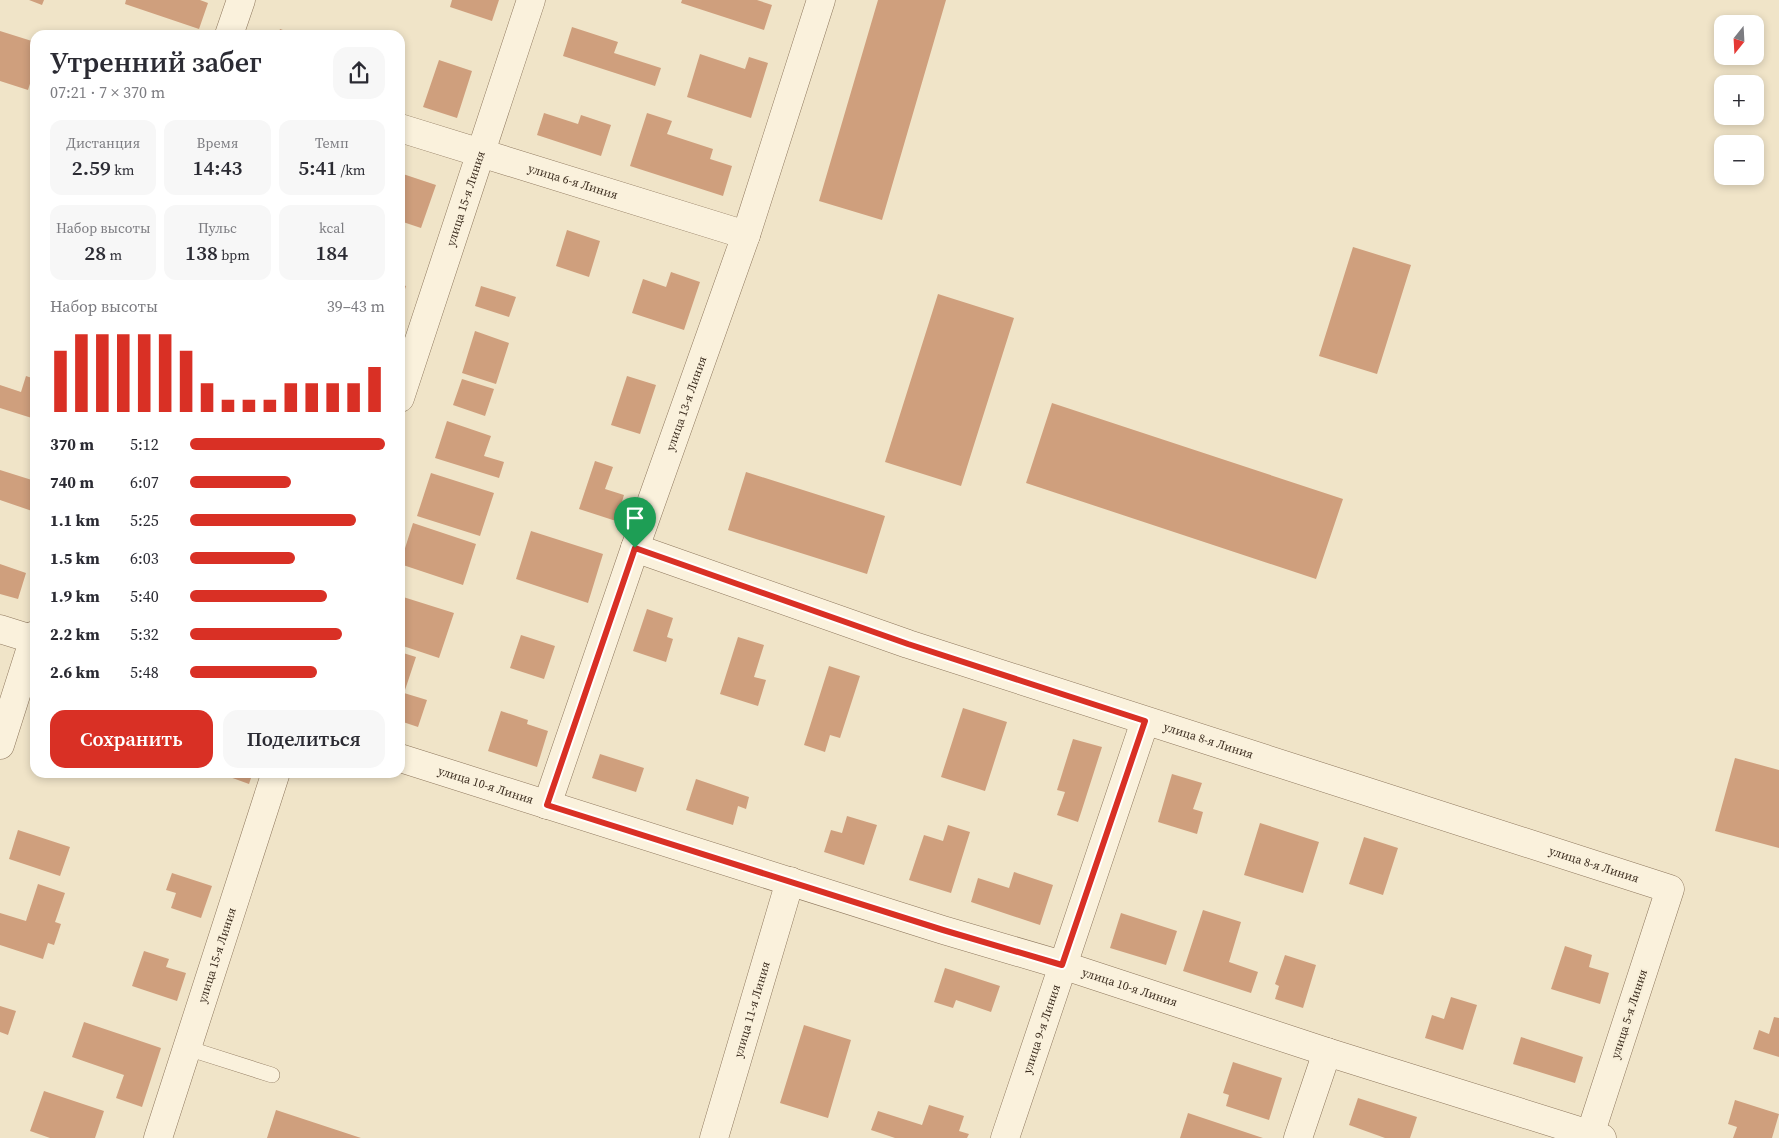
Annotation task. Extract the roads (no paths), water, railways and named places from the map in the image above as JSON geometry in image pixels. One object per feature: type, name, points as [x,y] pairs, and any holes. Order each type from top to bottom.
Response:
[{"type":"street","points":[[232,30],[241,0]]},
{"type":"street","name":"улица 15-я Линия","points":[[405,383],[532,0]]},
{"type":"street","name":"улица 13-я Линия","points":[[547,805],[635,548],[746,235],[821,0]]},
{"type":"street","name":"улица 6-я Линия","points":[[405,129],[746,235]]},
{"type":"street","name":"улица 8-я Линия","points":[[635,548],[908,644],[1670,889]]},
{"type":"street","points":[[0,629],[30,638]]},
{"type":"street","points":[[0,745],[30,651]]},
{"type":"street","name":"улица 9-я Линия","points":[[1005,1138],[1145,721]]},
{"type":"street","name":"улица 10-я Линия","points":[[405,760],[1062,965],[1326,1052],[1594,1137]]},
{"type":"street","name":"улица 15-я Линия","points":[[158,1138],[274,778]]},
{"type":"street","name":"улица 11-я Линия","points":[[714,1138],[790,881]]},
{"type":"street","name":"улица 5-я Линия","points":[[1594,1137],[1670,889]]},
{"type":"street","points":[[1298,1138],[1326,1052]]},
{"type":"lane","points":[[187,1048],[272,1075]]}]
